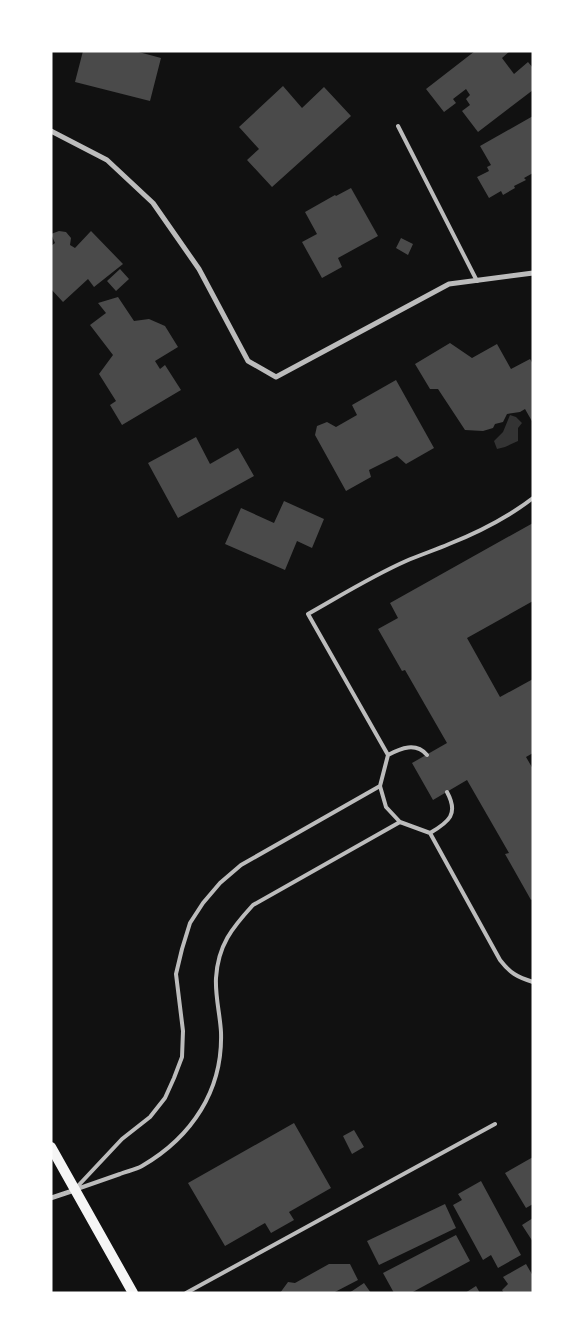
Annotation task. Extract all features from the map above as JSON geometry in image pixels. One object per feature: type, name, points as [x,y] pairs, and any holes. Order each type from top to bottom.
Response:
[{"type":"main road","points":[[51,1147],[134,1293]]},
{"type":"street","points":[[51,131],[107,160],[152,203],[199,269],[248,362],[276,377],[449,284],[533,273]]},
{"type":"street","points":[[51,1198],[75,1190]]},
{"type":"lane","points":[[398,126],[477,281]]},
{"type":"lane","points":[[533,498],[490,526],[380,573],[308,614],[388,755],[380,786],[386,807],[400,822],[430,833],[500,960],[518,978],[533,982]]},
{"type":"lane","points":[[388,755],[401,748],[409,747],[423,750],[427,755]]},
{"type":"lane","points":[[75,1190],[122,1139],[150,1117],[165,1098],[182,1058],[183,1031],[176,974],[190,923],[203,903],[220,882],[241,865],[380,786]]},
{"type":"lane","points":[[430,833],[450,818],[453,807],[447,792]]},
{"type":"lane","points":[[75,1190],[140,1167],[169,1148],[189,1129],[203,1106],[212,1089],[219,1059],[221,1032],[216,978],[221,950],[234,926],[253,905],[400,822]]},
{"type":"lane","points":[[186,1293],[495,1124]]},
{"type":"shaded area","points":[[510,415],[516,417],[522,423],[518,428],[518,441],[497,449],[494,441],[503,432]]},
{"type":"building","points":[[83,51],[135,51],[161,58],[150,101],[75,82]]},
{"type":"building","points":[[475,51],[510,51],[502,58],[514,74],[528,62],[533,68],[533,90],[478,132],[462,111],[470,105],[466,99],[470,95],[466,89],[453,99],[456,103],[444,112],[426,89]]},
{"type":"building","points":[[283,86],[302,108],[324,87],[351,116],[272,187],[247,160],[259,149],[239,127]]},
{"type":"building","points":[[533,116],[533,173],[524,178],[526,180],[514,186],[515,188],[503,195],[501,191],[489,198],[477,177],[489,171],[487,167],[491,165],[480,146]]},
{"type":"building","points":[[351,188],[378,236],[338,258],[342,267],[322,278],[302,242],[317,234],[305,212]]},
{"type":"building","points":[[59,231],[66,232],[71,238],[70,245],[75,248],[91,231],[123,264],[94,287],[88,279],[63,302],[51,289],[51,246],[55,243],[51,234]]},
{"type":"building","points":[[401,238],[413,244],[408,255],[396,248]]},
{"type":"building","points":[[120,269],[129,279],[116,291],[107,281]]},
{"type":"building","points":[[118,297],[134,321],[149,319],[165,326],[178,347],[155,361],[160,369],[165,365],[181,390],[122,425],[110,405],[116,401],[99,374],[113,355],[90,325],[106,313],[98,303]]},
{"type":"building","points":[[450,343],[472,358],[497,344],[511,369],[530,359],[533,364],[533,423],[525,409],[520,412],[507,414],[503,422],[495,424],[493,428],[483,431],[465,430],[438,389],[430,389],[415,364]]},
{"type":"building","points":[[396,380],[434,448],[406,464],[397,456],[369,470],[371,477],[346,491],[315,435],[317,426],[327,422],[336,427],[357,415],[352,405]]},
{"type":"building","points":[[196,437],[210,464],[238,448],[254,476],[178,518],[148,463]]},
{"type":"building","points":[[284,501],[324,519],[312,548],[297,541],[285,570],[225,544],[241,508],[274,523]]},
{"type":"building","points":[[533,523],[533,601],[467,638],[500,697],[533,679],[533,753],[526,757],[533,769],[533,899],[531,900],[505,854],[509,853],[467,780],[433,800],[412,763],[447,743],[405,670],[402,671],[378,629],[398,618],[390,603]]},
{"type":"building","points":[[294,1123],[331,1188],[289,1212],[294,1220],[271,1233],[265,1223],[225,1246],[188,1183]]},
{"type":"building","points":[[354,1130],[364,1147],[352,1154],[343,1136]]},
{"type":"building","points":[[533,1157],[533,1204],[526,1208],[505,1173]]},
{"type":"building","points":[[481,1181],[521,1255],[498,1268],[491,1255],[483,1260],[453,1205],[462,1200],[458,1194]]},
{"type":"building","points":[[445,1204],[456,1228],[379,1265],[367,1241]]},
{"type":"building","points":[[533,1218],[533,1242],[522,1225]]},
{"type":"building","points":[[456,1235],[470,1261],[411,1293],[394,1293],[383,1273]]},
{"type":"building","points":[[329,1264],[350,1264],[358,1280],[333,1293],[280,1293],[288,1282],[295,1283]]},
{"type":"building","points":[[526,1264],[533,1276],[533,1293],[504,1293],[502,1290],[508,1284],[503,1277]]},
{"type":"building","points":[[364,1283],[371,1293],[349,1293]]},
{"type":"building","points":[[476,1286],[480,1293],[465,1293]]}]
